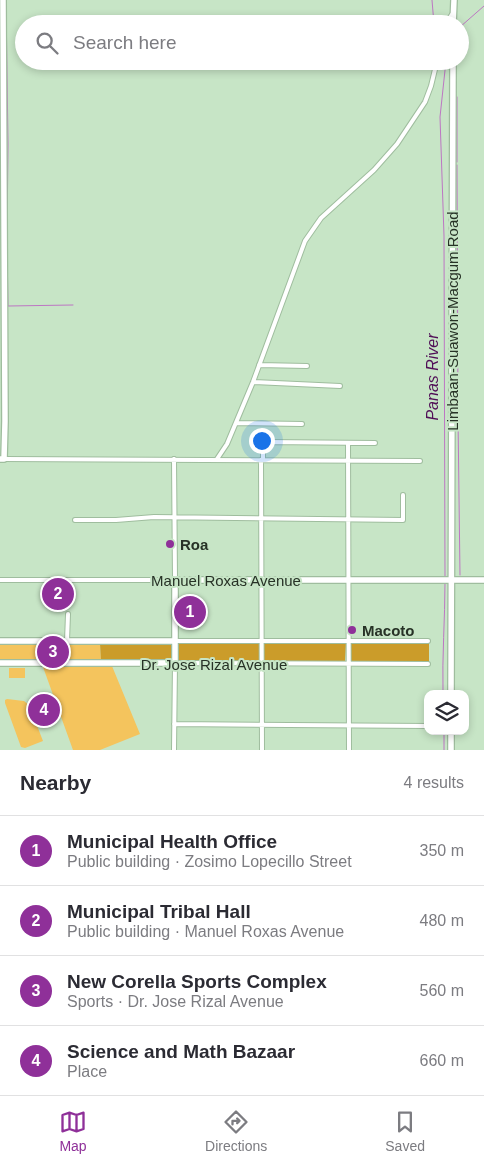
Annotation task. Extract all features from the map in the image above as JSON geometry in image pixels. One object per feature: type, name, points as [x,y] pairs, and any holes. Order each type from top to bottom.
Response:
[{"type":"street","points":[[3,0],[2,459],[420,461]]},
{"type":"street","points":[[454,0],[454,15]]},
{"type":"street","points":[[217,459],[227,444],[253,382],[310,233],[321,218],[374,170],[397,144],[425,102],[434,70]]},
{"type":"street","name":"Limbaan-Suawon-Macgum Road","points":[[451,690],[453,70]]},
{"type":"street","points":[[259,365],[307,366]]},
{"type":"street","points":[[253,382],[340,386]]},
{"type":"street","points":[[236,423],[302,424]]},
{"type":"street","points":[[262,750],[261,518],[263,444],[266,442],[375,443]]},
{"type":"street","points":[[348,443],[349,750]]},
{"type":"street","points":[[174,459],[174,750]]},
{"type":"street","points":[[75,520],[175,517],[403,520],[403,495]]},
{"type":"street","name":"Manuel Roxas Avenue","points":[[0,580],[484,580]]},
{"type":"street","points":[[67,641],[68,614]]},
{"type":"street","name":"Dr. Jose Rizal Avenue","points":[[0,640],[428,640]]},
{"type":"street","name":"Dr. Jose Rizal Avenue","points":[[0,663],[428,664]]},
{"type":"street","points":[[174,724],[424,726]]},
{"type":"street","points":[[451,735],[451,750]]},
{"type":"shaded area","points":[[346,643],[345,661],[264,661],[264,644]]},
{"type":"shaded area","points":[[351,643],[429,643],[429,662],[351,661]]},
{"type":"shaded area","points":[[0,644],[100,644],[101,660],[0,659]]},
{"type":"shaded area","points":[[100,644],[172,644],[172,660],[101,660]]},
{"type":"shaded area","points":[[178,644],[259,644],[259,661],[178,660]]},
{"type":"shaded area","points":[[112,666],[140,734],[100,750],[73,750],[43,667]]},
{"type":"shaded area","points":[[9,668],[25,668],[25,678],[9,678]]},
{"type":"shaded area","points":[[7,699],[24,701],[29,705],[43,741],[25,748],[21,747],[5,703]]},
{"type":"waterway","points":[[6,0],[7,238]]},
{"type":"waterway","points":[[432,0],[433,15]]},
{"type":"waterway","name":"Panas River","points":[[469,19],[484,6]]},
{"type":"waterway","name":"Panas River","points":[[445,70],[440,117],[444,236],[445,578]]},
{"type":"waterway","points":[[0,109],[1,73]]},
{"type":"waterway","points":[[457,97],[457,162]]},
{"type":"waterway","points":[[457,165],[460,575]]},
{"type":"waterway","points":[[7,247],[8,306],[73,305]]},
{"type":"waterway","name":"Panas River","points":[[443,690],[445,582]]},
{"type":"waterway","name":"Panas River","points":[[444,735],[444,750]]},
{"type":"place","name":"Roa","points":[[170,544]]},
{"type":"place","name":"Municipal Tribal Hall","points":[[58,594]]},
{"type":"place","name":"Municipal Health Office","points":[[190,612]]},
{"type":"place","name":"Macoto","points":[[352,630]]},
{"type":"place","name":"New Corella Sports Complex","points":[[53,652]]},
{"type":"place","name":"Science and Math Bazaar","points":[[44,710]]}]
